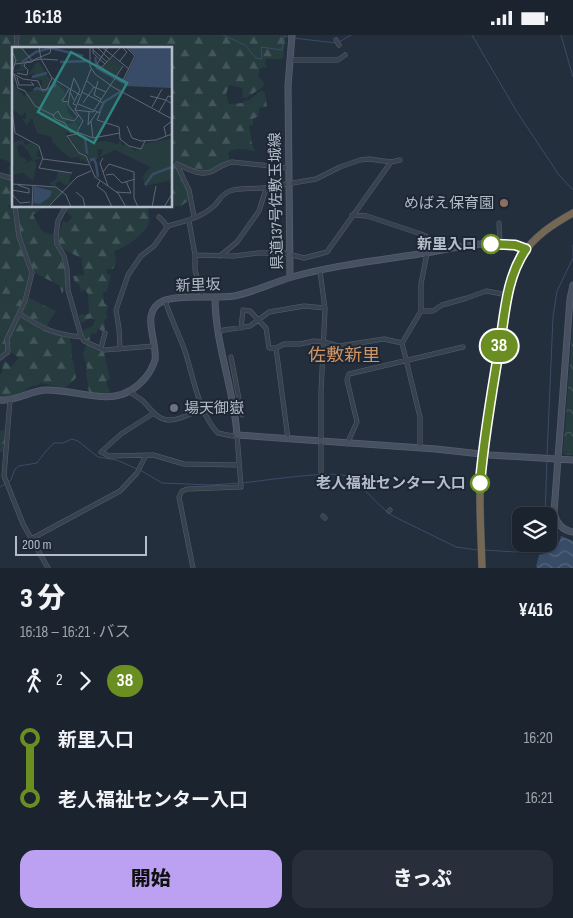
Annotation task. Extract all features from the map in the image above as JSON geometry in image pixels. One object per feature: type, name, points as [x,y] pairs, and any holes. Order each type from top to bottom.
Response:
[{"type":"highway","points":[[482,568],[480,483],[482,454],[508,295],[514,270],[526,249],[548,228],[573,213]]},
{"type":"main road","name":"県道137号佐敷玉城線","points":[[291,38],[289,60],[290,277],[445,250],[500,243],[526,249]]},
{"type":"main road","name":"新里坂","points":[[130,392],[142,381],[153,366],[155,358],[151,314],[156,306],[165,300],[230,296],[255,291],[290,277]]},
{"type":"main road","points":[[573,285],[570,299],[571,317],[554,512],[555,518],[565,530],[573,532]]},
{"type":"main road","points":[[215,297],[218,331],[232,396],[236,435],[573,460]]},
{"type":"main road","points":[[0,400],[10,400],[43,390],[102,397],[118,396],[130,392]]},
{"type":"street","points":[[336,40],[339,45]]},
{"type":"street","points":[[289,60],[338,60],[345,55]]},
{"type":"street","points":[[120,349],[116,310],[130,269],[154,247],[167,227],[189,221],[214,206],[221,196],[229,191],[260,189],[316,179],[340,167],[360,160],[369,159],[390,162],[400,160]]},
{"type":"street","points":[[194,217],[189,190],[176,165],[201,173],[207,173],[224,163],[232,162],[289,168]]},
{"type":"street","points":[[195,255],[234,256],[258,253],[290,254],[304,258],[327,252],[390,162]]},
{"type":"street","points":[[220,256],[238,242],[260,211],[265,191],[269,187]]},
{"type":"street","points":[[0,358],[8,352],[7,339],[25,301],[32,273],[19,237],[15,207]]},
{"type":"street","points":[[65,207],[58,221],[57,244],[64,256],[68,290],[84,341],[104,349],[154,345]]},
{"type":"street","points":[[352,215],[368,216],[434,239],[445,250]]},
{"type":"street","points":[[159,217],[167,227]]},
{"type":"street","points":[[189,221],[195,255],[195,270],[202,298]]},
{"type":"street","points":[[499,223],[500,243]]},
{"type":"street","points":[[420,448],[420,417],[402,343],[421,311],[421,284],[427,253]]},
{"type":"street","points":[[320,271],[325,308],[321,471]]},
{"type":"street","points":[[421,311],[433,311],[442,305],[467,299],[486,291],[508,295]]},
{"type":"street","points":[[165,300],[185,352],[188,368],[203,409],[214,430],[232,437],[236,435],[241,487],[187,489],[180,494],[179,503],[192,568]]},
{"type":"street","points":[[218,331],[250,326],[268,312],[304,306],[325,308]]},
{"type":"street","points":[[241,327],[243,309],[250,311],[266,328],[269,348],[276,348],[284,344],[324,342],[339,346],[384,339],[402,343]]},
{"type":"street","points":[[20,314],[50,332],[82,337]]},
{"type":"street","points":[[101,348],[105,333]]},
{"type":"street","points":[[348,444],[357,423],[347,380],[349,373],[463,347]]},
{"type":"street","points":[[276,348],[288,439]]},
{"type":"street","points":[[231,357],[242,415]]},
{"type":"street","points":[[228,377],[234,371]]},
{"type":"street","points":[[130,392],[160,418],[170,421],[203,409]]},
{"type":"street","points":[[10,400],[4,476],[31,539],[48,568]]},
{"type":"street","points":[[154,413],[121,434],[101,452],[108,456],[146,455],[184,464],[239,465]]},
{"type":"street","points":[[31,539],[120,491],[137,472],[146,455]]},
{"type":"green space","points":[[0,35],[15,35],[14,47],[12,47],[12,176],[9,175],[10,162],[0,158]]},
{"type":"green space","points":[[18,35],[286,35],[283,59],[266,59],[267,67],[260,68],[258,76],[264,83],[263,87],[246,98],[242,97],[243,88],[229,85],[226,94],[229,104],[243,103],[262,90],[265,94],[267,107],[259,108],[259,116],[253,119],[253,125],[249,126],[255,151],[241,149],[231,151],[228,153],[230,160],[205,172],[189,169],[172,160],[172,47],[18,47]]},
{"type":"green space","points":[[172,163],[181,174],[186,185],[189,200],[181,206],[172,206]]},
{"type":"green space","points":[[0,177],[12,180],[12,202],[8,206],[10,209],[13,209],[18,237],[30,272],[30,278],[24,300],[5,338],[7,352],[0,356]]},
{"type":"green space","points":[[17,207],[44,207],[33,215],[42,231],[52,235],[64,264],[66,279],[62,294],[60,286],[36,273],[31,268],[22,242]]},
{"type":"green space","points":[[68,207],[148,207],[149,223],[147,227],[134,240],[114,251],[116,261],[113,269],[107,269],[106,273],[111,275],[107,291],[103,293],[104,303],[108,306],[107,318],[104,320],[105,329],[103,332],[98,328],[96,333],[91,334],[90,340],[86,340],[82,331],[93,326],[95,320],[91,318],[81,323],[79,315],[89,314],[88,294],[85,290],[81,291],[79,284],[75,282],[73,276],[84,275],[81,258],[61,248],[57,235],[63,221],[67,223],[72,217],[66,211]]},
{"type":"green space","points":[[29,298],[56,311],[45,328],[22,314]]},
{"type":"green space","points":[[21,316],[50,333],[69,338],[76,378],[65,388],[40,383],[29,387],[20,394],[0,398],[0,374],[2,373],[3,363],[5,361],[11,367],[19,358],[10,351],[9,336]]},
{"type":"green space","points":[[573,323],[573,455],[565,455],[563,453]]},
{"type":"green space","points":[[86,345],[95,347],[104,353],[110,378],[106,382],[110,392],[108,393],[89,393],[87,367],[83,354]]},
{"type":"green space","points":[[6,429],[4,452],[0,452],[0,431]]},
{"type":"water","points":[[561,536],[573,541],[573,568],[536,567],[539,555],[547,552],[557,552]]},
{"type":"waterway","points":[[223,35],[245,45],[256,58],[262,59],[261,47],[282,50],[284,36],[289,37]]},
{"type":"waterway","points":[[339,42],[351,35]]},
{"type":"waterway","points":[[472,35],[517,112],[559,175],[573,190]]},
{"type":"waterway","points":[[561,35],[573,77]]},
{"type":"waterway","points":[[293,38],[336,43]]},
{"type":"waterway","points":[[573,245],[573,257]]},
{"type":"waterway","points":[[547,456],[553,317],[557,291],[573,258]]},
{"type":"waterway","points":[[0,487],[11,480],[15,469],[19,466],[37,463],[54,443],[63,443],[72,439],[78,441],[98,457],[117,460],[137,469]]},
{"type":"waterway","points":[[545,507],[547,460]]},
{"type":"waterway","points":[[140,470],[162,483],[211,485],[238,483]]},
{"type":"waterway","points":[[242,483],[339,474],[359,484],[393,516],[456,547],[477,550]]},
{"type":"waterway","points":[[484,550],[512,552]]},
{"type":"bus line","name":"38","points":[[480,483],[489,405],[508,295],[514,270],[526,249],[515,245],[491,244]]},
{"type":"place","name":"めばえ保育園","points":[[504,203]]},
{"type":"place","name":"新里入口","points":[[491,244]]},
{"type":"place","name":"場天御嶽","points":[[174,408]]},
{"type":"place","name":"老人福祉センター入口","points":[[480,483]]},
{"type":"district","name":"佐敷新里","points":[[344,355]]}]
